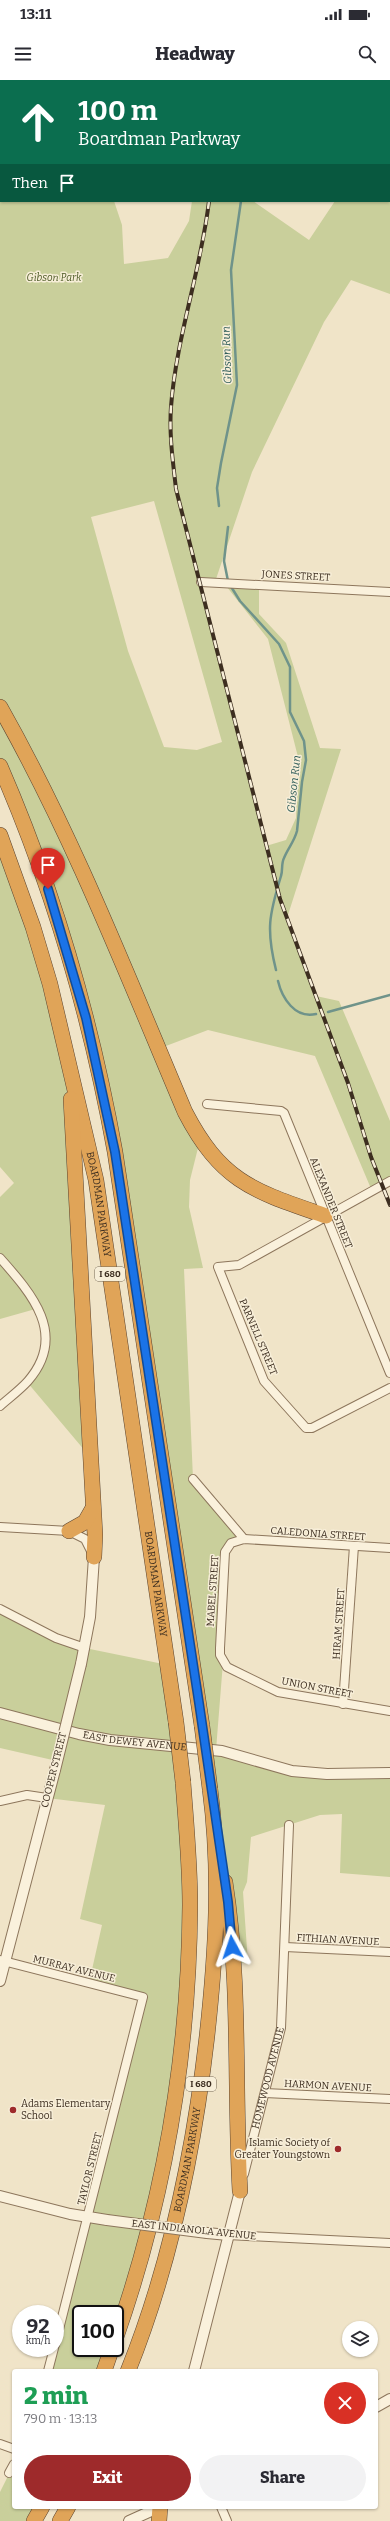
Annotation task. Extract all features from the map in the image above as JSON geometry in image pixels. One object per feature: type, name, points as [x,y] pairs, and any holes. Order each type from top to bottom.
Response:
[{"type":"highway","points":[[0,707],[40,783],[89,886],[185,1112],[196,1134],[221,1165],[244,1183],[269,1196],[326,1216]]},
{"type":"highway","name":"BOARDMAN PARKWAY","points":[[0,766],[48,889],[81,997],[102,1084],[115,1152],[202,1726],[212,1807],[218,1895],[216,1942],[202,2080],[176,2219],[150,2310],[129,2369]]},
{"type":"highway","name":"BOARDMAN PARKWAY","points":[[0,835],[33,927],[63,1035],[96,1180],[184,1782],[189,1867],[189,1946],[179,2076],[156,2199],[138,2268],[124,2312]]},
{"type":"highway","points":[[63,1035],[71,1102],[93,1508],[94,1558]]},
{"type":"highway","points":[[69,1531],[85,1522],[93,1508]]},
{"type":"highway","points":[[212,1807],[228,1902],[236,1995],[237,2138],[240,2191]]},
{"type":"highway","points":[[105,2369],[109,2357]]},
{"type":"highway","points":[[34,2521],[41,2509]]},
{"type":"highway","points":[[60,2521],[67,2509]]},
{"type":"highway","points":[[160,2509],[160,2521]]},
{"type":"street","name":"JONES STREET","points":[[201,582],[226,582],[390,592]]},
{"type":"street","name":"ALEXANDER STREET","points":[[207,1104],[283,1112],[390,1373]]},
{"type":"street","points":[[326,1216],[390,1181]]},
{"type":"street","name":"PARNELL STREET","points":[[326,1216],[239,1265],[218,1267],[264,1381],[306,1428],[312,1428],[390,1388]]},
{"type":"street","points":[[0,1258],[39,1308],[45,1326],[43,1353],[33,1374],[0,1406]]},
{"type":"street","points":[[193,1479],[244,1539]]},
{"type":"street","points":[[0,1527],[69,1531],[85,1539],[94,1558]]},
{"type":"street","name":"CALEDONIA STREET","points":[[244,1539],[390,1548]]},
{"type":"street","name":"MABEL STREET","points":[[223,1662],[220,1648],[225,1552],[231,1543],[244,1539]]},
{"type":"street","name":"HIRAM STREET","points":[[343,1704],[354,1546]]},
{"type":"street","name":"COOPER STREET","points":[[0,1981],[2,1961],[48,1798],[82,1664],[90,1617],[94,1558]]},
{"type":"street","points":[[0,1609],[56,1638],[85,1648]]},
{"type":"street","name":"UNION STREET","points":[[223,1662],[236,1674],[278,1692],[390,1711]]},
{"type":"street","name":"EAST DEWEY AVENUE","points":[[0,1713],[79,1734],[110,1740],[222,1751],[292,1771],[327,1774],[390,1773]]},
{"type":"street","points":[[0,1801],[27,1795],[48,1798]]},
{"type":"street","name":"HOMEWOOD AVENUE","points":[[194,2369],[281,2028],[289,1825]]},
{"type":"street","name":"FITHIAN AVENUE","points":[[285,1947],[390,1952]]},
{"type":"street","name":"MURRAY AVENUE","points":[[2,1961],[143,1997]]},
{"type":"street","name":"TAYLOR STREET","points":[[64,2312],[143,1997]]},
{"type":"street","name":"HARMON AVENUE","points":[[265,2093],[390,2099]]},
{"type":"street","name":"EAST INDIANOLA AVENUE","points":[[0,2196],[88,2217],[207,2233],[390,2243]]},
{"type":"street","name":"TAYLOR STREET","points":[[49,2369],[52,2357]]},
{"type":"street","points":[[378,2406],[390,2399]]},
{"type":"street","points":[[0,2444],[12,2448]]},
{"type":"street","points":[[9,2473],[12,2468]]},
{"type":"street","points":[[129,2521],[156,2509]]},
{"type":"street","points":[[222,2509],[227,2521]]},
{"type":"green space","name":"Gibson Park","points":[[0,202],[114,202],[122,225],[124,264],[168,258],[189,221],[192,202],[254,202],[309,240],[334,202],[390,202],[390,294],[351,280],[324,322],[252,472],[215,582],[199,582],[266,846],[286,840],[296,818],[298,757],[268,639],[223,582],[259,584],[259,614],[286,643],[320,748],[341,749],[287,918],[316,996],[339,1001],[390,1121],[390,1181],[372,1191],[315,1056],[208,1030],[158,1049],[200,1140],[190,1180],[189,1207],[203,1268],[184,1269],[193,1479],[244,1539],[228,1546],[223,1662],[216,1750],[274,1767],[390,1773],[390,1877],[340,1873],[342,1814],[320,1815],[251,1837],[247,1882],[243,1892],[248,1963],[233,1963],[212,1807],[97,1061],[0,766]],"holes":[[[154,501],[222,742],[197,750],[164,747],[128,651],[91,517]]]},
{"type":"green space","points":[[0,835],[33,927],[71,1102],[91,1458],[27,1382],[44,1347],[39,1308],[0,1319],[0,1197],[14,1183],[0,1167]]},
{"type":"green space","points":[[0,1609],[85,1648],[168,1665],[189,1867],[178,2084],[124,2305],[72,2305],[72,2357],[109,2357],[105,2369],[49,2369],[52,2357],[64,2357],[64,2308],[143,1997],[89,1983],[102,1925],[80,1919],[105,1805],[47,1798],[57,1761],[0,1748]]},
{"type":"green space","points":[[12,2468],[12,2509],[41,2509],[34,2521],[0,2521],[0,2492]]},
{"type":"waterway","name":"Gibson Run","points":[[219,506],[217,488],[237,385],[231,270],[241,202]]},
{"type":"waterway","name":"Gibson Run","points":[[228,527],[224,561],[228,581]]},
{"type":"waterway","name":"Gibson Run","points":[[230,585],[240,601],[279,644],[290,667],[290,712],[304,741],[306,760],[302,782],[297,831],[283,860],[282,874],[270,923],[271,944],[276,970]]},
{"type":"waterway","name":"Gibson Run","points":[[278,981],[286,1000],[291,1006],[302,1013],[309,1015],[316,1014]]},
{"type":"waterway","name":"Gibson Run","points":[[328,1012],[390,995]]},
{"type":"railway","points":[[209,202],[200,253],[178,355],[171,407],[172,448],[176,489],[280,899],[348,1083],[371,1157],[390,1205]]},
{"type":"place","name":"Adams Elementary School","points":[[13,2110]]},
{"type":"place","name":"Islamic Society of Greater Youngstown","points":[[338,2149]]},
{"type":"route","points":[[48,889],[67,947],[97,1061],[115,1152],[199,1703],[212,1807],[228,1902],[232,1947]]}]
